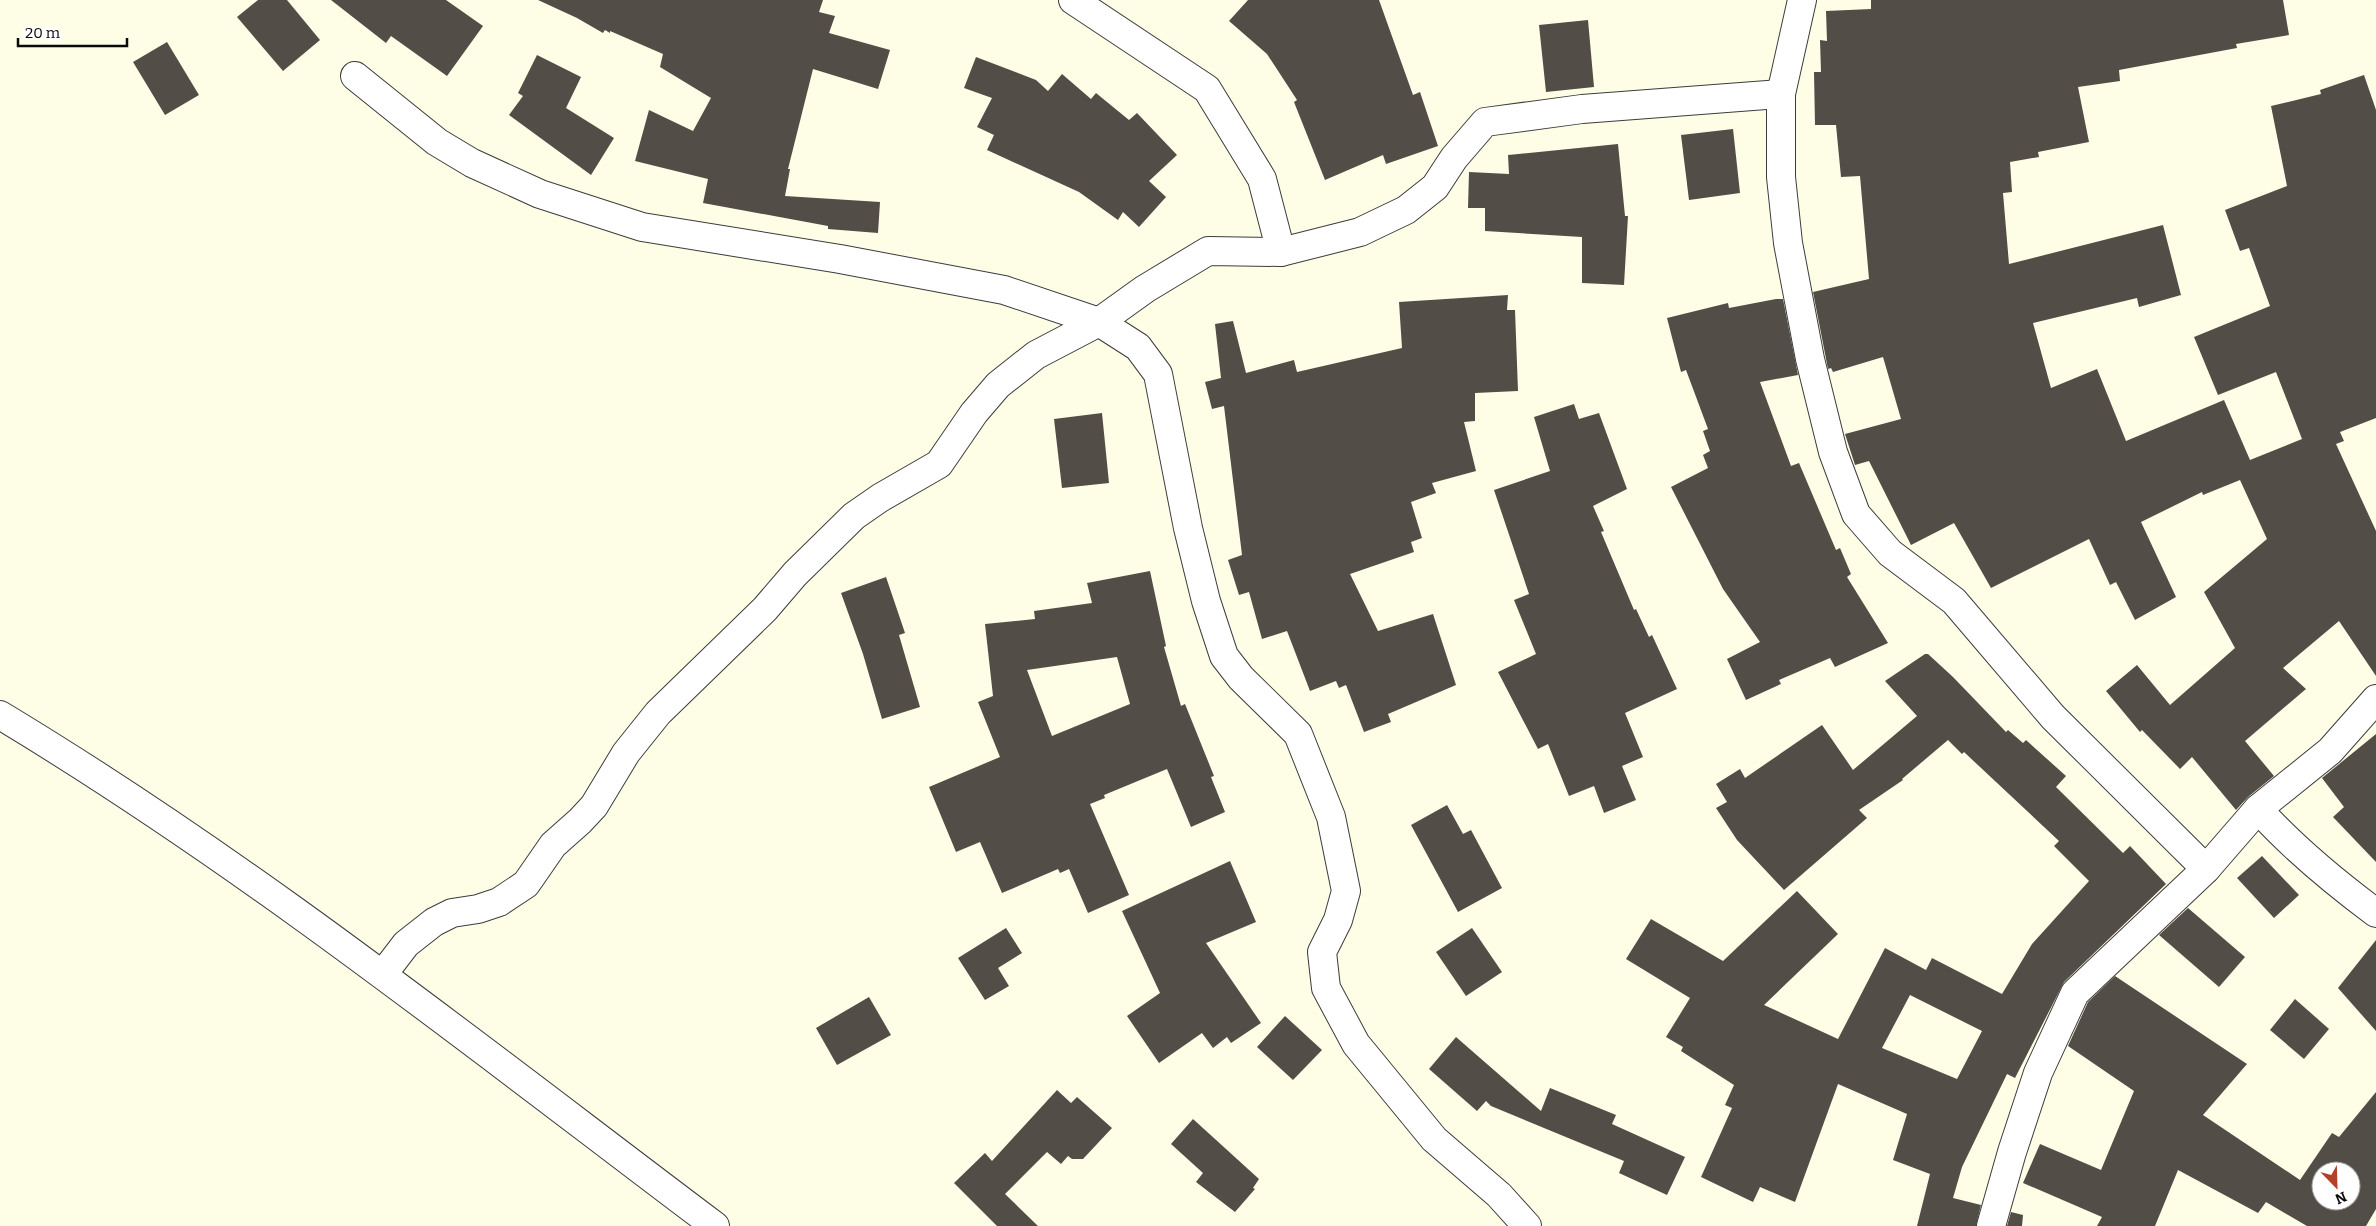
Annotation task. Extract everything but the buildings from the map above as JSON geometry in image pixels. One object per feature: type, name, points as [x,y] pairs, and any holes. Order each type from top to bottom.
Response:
[{"type":"street","points":[[1073,0],[1207,89],[1262,179],[1281,252]]},
{"type":"street","points":[[1802,0],[1781,94],[1781,177],[1788,244],[1810,360],[1833,452],[1856,514],[1890,553],[1954,601],[2052,717],[2206,869]]},
{"type":"street","points":[[355,76],[437,142],[472,163],[540,194],[642,227],[840,259],[1004,290],[1099,322],[1138,347],[1158,374],[1188,528],[1206,601],[1224,656],[1241,678],[1298,734],[1330,817],[1346,891],[1338,920],[1322,952],[1326,988],[1356,1044],[1434,1139],[1500,1195],[1527,1226]]},
{"type":"street","points":[[382,974],[406,944],[434,922],[452,913],[478,909],[499,902],[526,884],[553,844],[594,806],[626,753],[658,713],[765,609],[812,556],[854,516],[880,498],[939,464],[974,413],[998,385],[1036,355],[1099,322],[1145,289],[1208,251],[1281,252],[1360,232],[1406,210],[1435,187],[1454,158],[1485,122],[1582,109],[1781,94]]},
{"type":"street","points":[[1991,1226],[2012,1152],[2038,1073],[2076,993],[2206,869],[2258,809],[2330,751],[2376,699]]},
{"type":"street","points":[[0,715],[90,769],[382,974],[715,1226]]},
{"type":"street","points":[[2258,809],[2288,842],[2334,882],[2376,913]]}]
